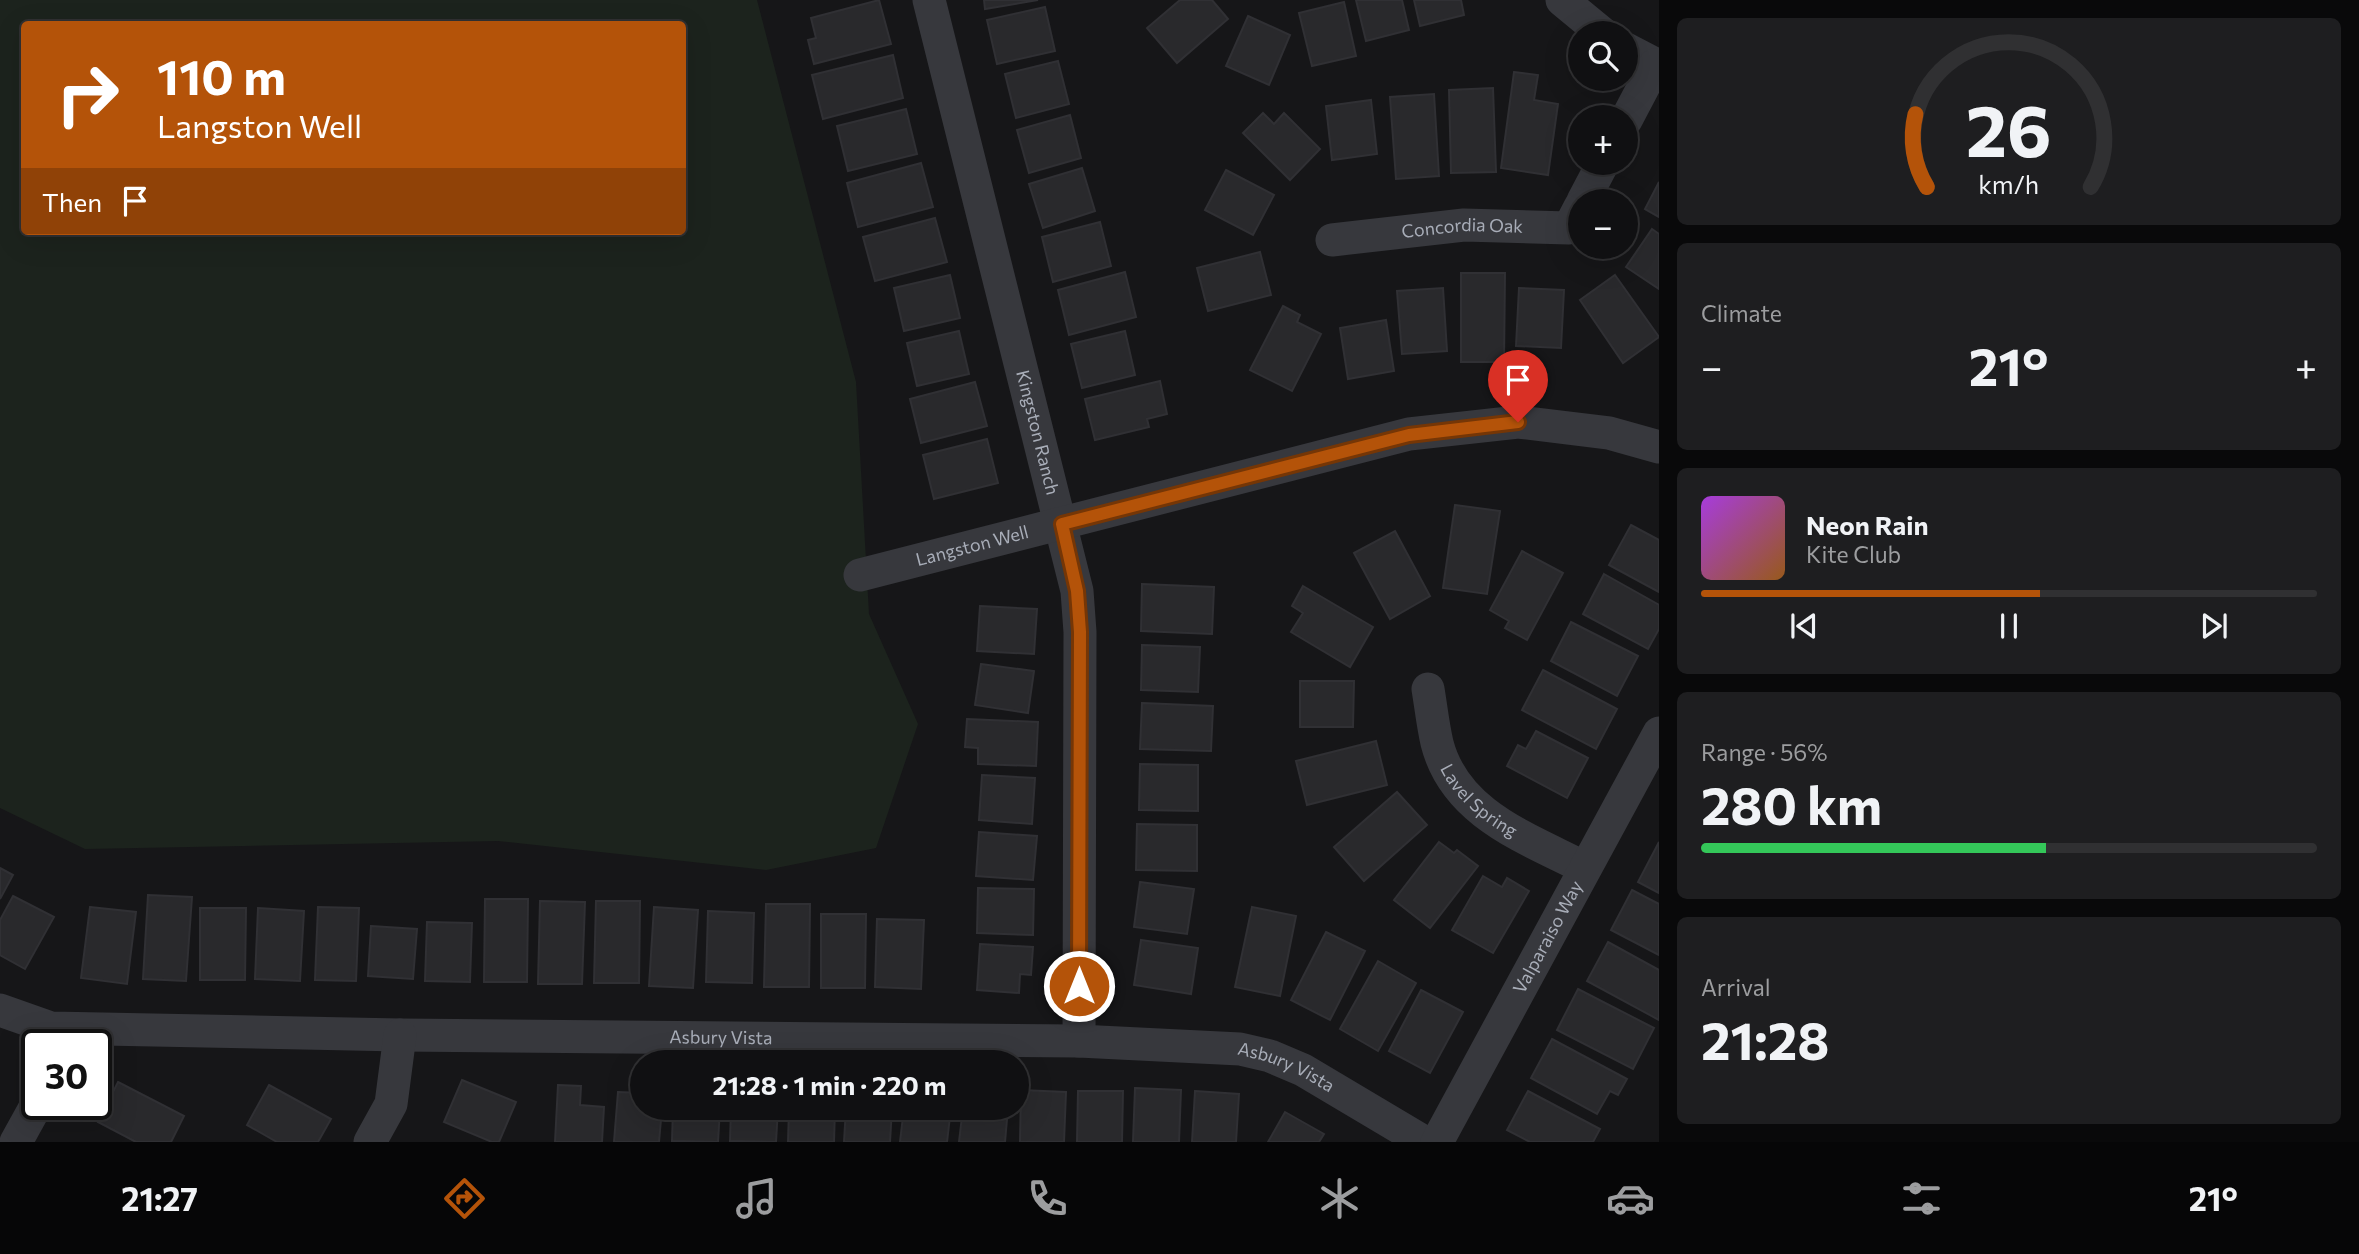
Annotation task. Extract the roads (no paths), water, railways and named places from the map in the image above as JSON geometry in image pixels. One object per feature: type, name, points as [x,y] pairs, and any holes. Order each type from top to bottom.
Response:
[{"type":"street","name":"Kingston Ranch","points":[[929,0],[1077,591],[1080,632],[1079,1041]]},
{"type":"street","points":[[1562,0],[1587,21]]},
{"type":"street","points":[[1635,105],[1657,66],[1638,56]]},
{"type":"street","name":"Concordia Oak","points":[[1332,240],[1464,225],[1568,228]]},
{"type":"street","name":"Langston Well","points":[[860,575],[1409,435],[1518,422],[1609,433],[1659,447]]},
{"type":"street","name":"Lavel Spring","points":[[1429,690],[1437,745],[1453,782],[1486,816],[1585,868]]},
{"type":"street","name":"Valparaiso Way","points":[[1437,1142],[1659,733]]},
{"type":"street","name":"Asbury Vista","points":[[0,1010],[37,1029]]},
{"type":"street","points":[[370,1142],[391,1104],[400,1035]]},
{"type":"street","name":"Asbury Vista","points":[[112,1036],[400,1035],[1079,1041],[1240,1049],[1270,1056],[1303,1070],[1424,1142]]},
{"type":"street","points":[[16,1142],[28,1120]]}]
